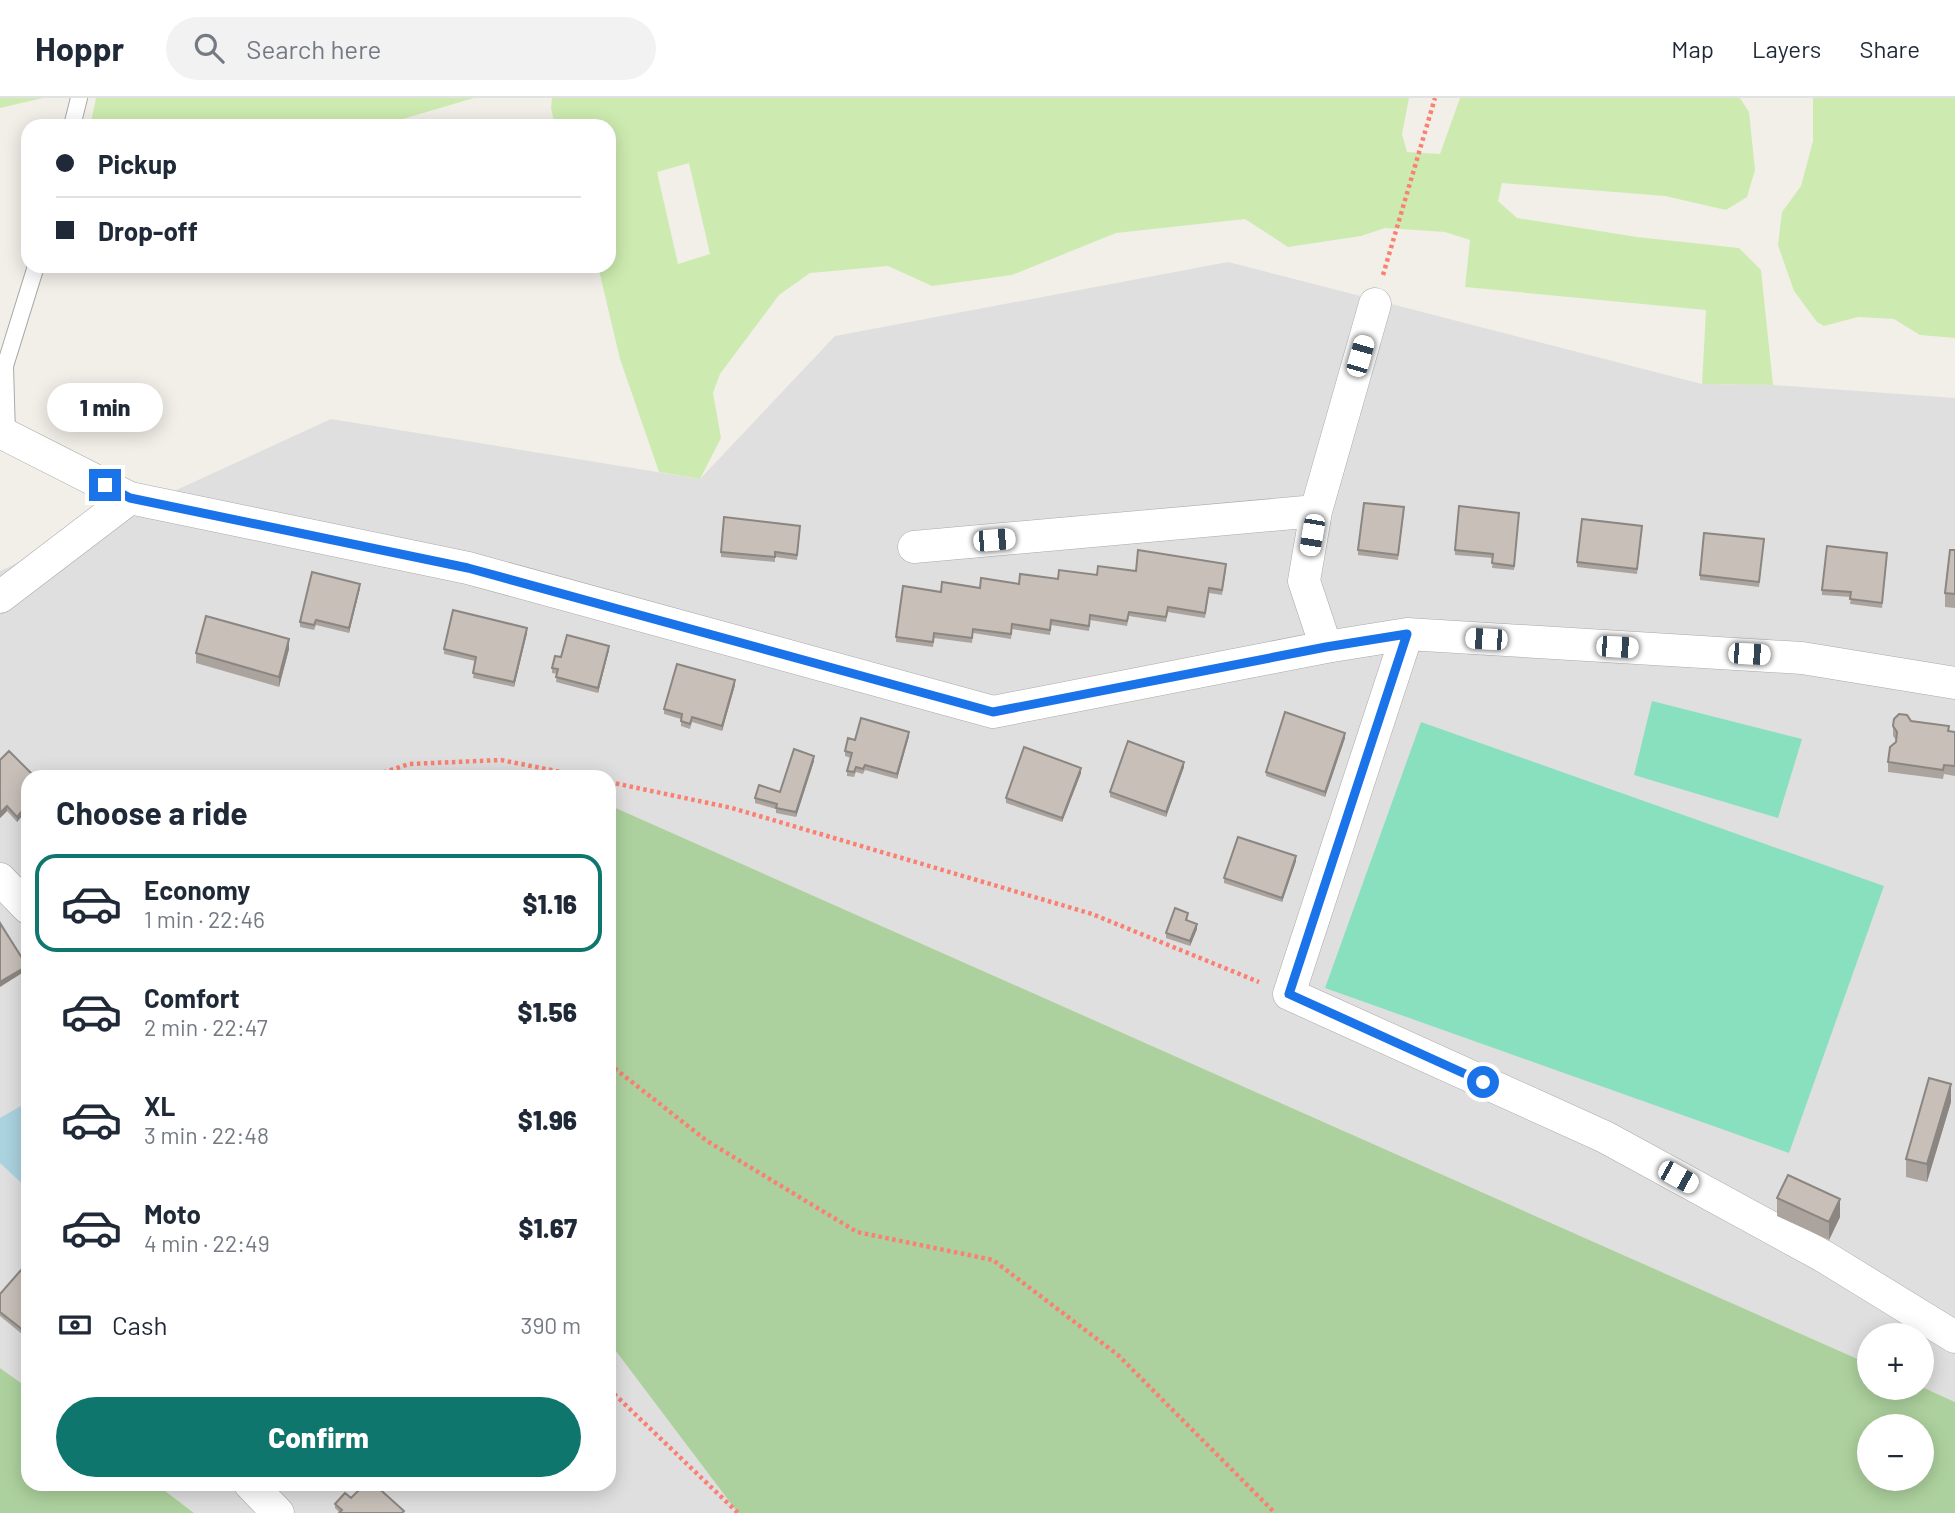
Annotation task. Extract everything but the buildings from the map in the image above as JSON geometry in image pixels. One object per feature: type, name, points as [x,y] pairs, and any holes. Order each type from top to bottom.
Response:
[{"type":"street","points":[[1326,647],[1304,581],[1316,511],[1375,304]]},
{"type":"street","points":[[3,433],[130,498],[468,568],[993,712],[1326,647],[1407,634],[1802,657],[1955,683]]},
{"type":"street","points":[[0,597],[130,498]]},
{"type":"street","points":[[914,547],[1316,511]]},
{"type":"street","points":[[1407,634],[1289,994],[1605,1137],[1823,1256],[1955,1337]]},
{"type":"street","points":[[0,880],[21,901]]},
{"type":"street","points":[[257,1491],[278,1513]]},
{"type":"lane","points":[[74,119],[79,98]]},
{"type":"lane","points":[[3,433],[5,366],[34,273]]},
{"type":"path","points":[[1375,304],[1435,98]]},
{"type":"path","points":[[391,770],[409,764],[501,760],[551,770]]},
{"type":"path","points":[[616,783],[732,808],[1092,915],[1289,994]]},
{"type":"path","points":[[616,1070],[707,1141],[857,1232],[993,1260],[1118,1355],[1275,1513]]},
{"type":"path","points":[[616,1396],[738,1513]]},
{"type":"shaded area","points":[[1228,262],[1702,384],[1773,385],[1955,398],[1955,1402],[1934,1392],[1934,1323],[1857,1323],[1857,1359],[616,808],[616,770],[21,770],[21,1383],[0,1368],[0,571],[331,419],[700,479],[835,336]]},
{"type":"shaded area","points":[[616,1351],[738,1513],[194,1513],[165,1491],[616,1491]]},
{"type":"green space","points":[[0,98],[43,98],[0,108]]},
{"type":"green space","points":[[96,98],[474,98],[403,119],[92,119]]},
{"type":"green space","points":[[552,98],[1409,98],[1402,134],[1407,152],[1440,154],[1460,98],[1740,98],[1749,112],[1755,170],[1747,197],[1726,210],[1665,196],[1502,183],[1498,201],[1517,218],[1637,237],[1739,248],[1761,270],[1773,385],[1702,384],[1706,310],[1465,287],[1470,240],[1445,232],[1385,228],[1361,236],[1288,247],[1245,219],[1116,233],[1012,275],[932,286],[888,266],[810,273],[779,295],[720,374],[713,393],[721,438],[700,479],[659,472],[620,359],[600,273],[616,273],[616,119],[553,119]],"holes":[[[689,163],[710,254],[678,264],[657,172]]]},
{"type":"green space","points":[[1813,98],[1955,98],[1955,338],[1920,335],[1894,319],[1858,317],[1824,326],[1817,322],[1794,291],[1778,245],[1782,212],[1801,186],[1813,141]]},
{"type":"green space","points":[[1652,701],[1802,739],[1778,818],[1634,775]]},
{"type":"green space","points":[[1421,722],[1884,886],[1789,1153],[1325,988]]},
{"type":"green space","points":[[616,808],[1857,1359],[1857,1400],[1934,1400],[1934,1392],[1955,1402],[1955,1513],[738,1513],[616,1351]]},
{"type":"green space","points":[[0,1368],[21,1383],[21,1491],[165,1491],[194,1513],[0,1513]]},
{"type":"water","points":[[21,1106],[21,1182],[0,1163],[0,1118]]},
{"type":"route","points":[[105,485],[130,498],[468,568],[993,712],[1326,647],[1407,634],[1289,994],[1483,1082]]}]
